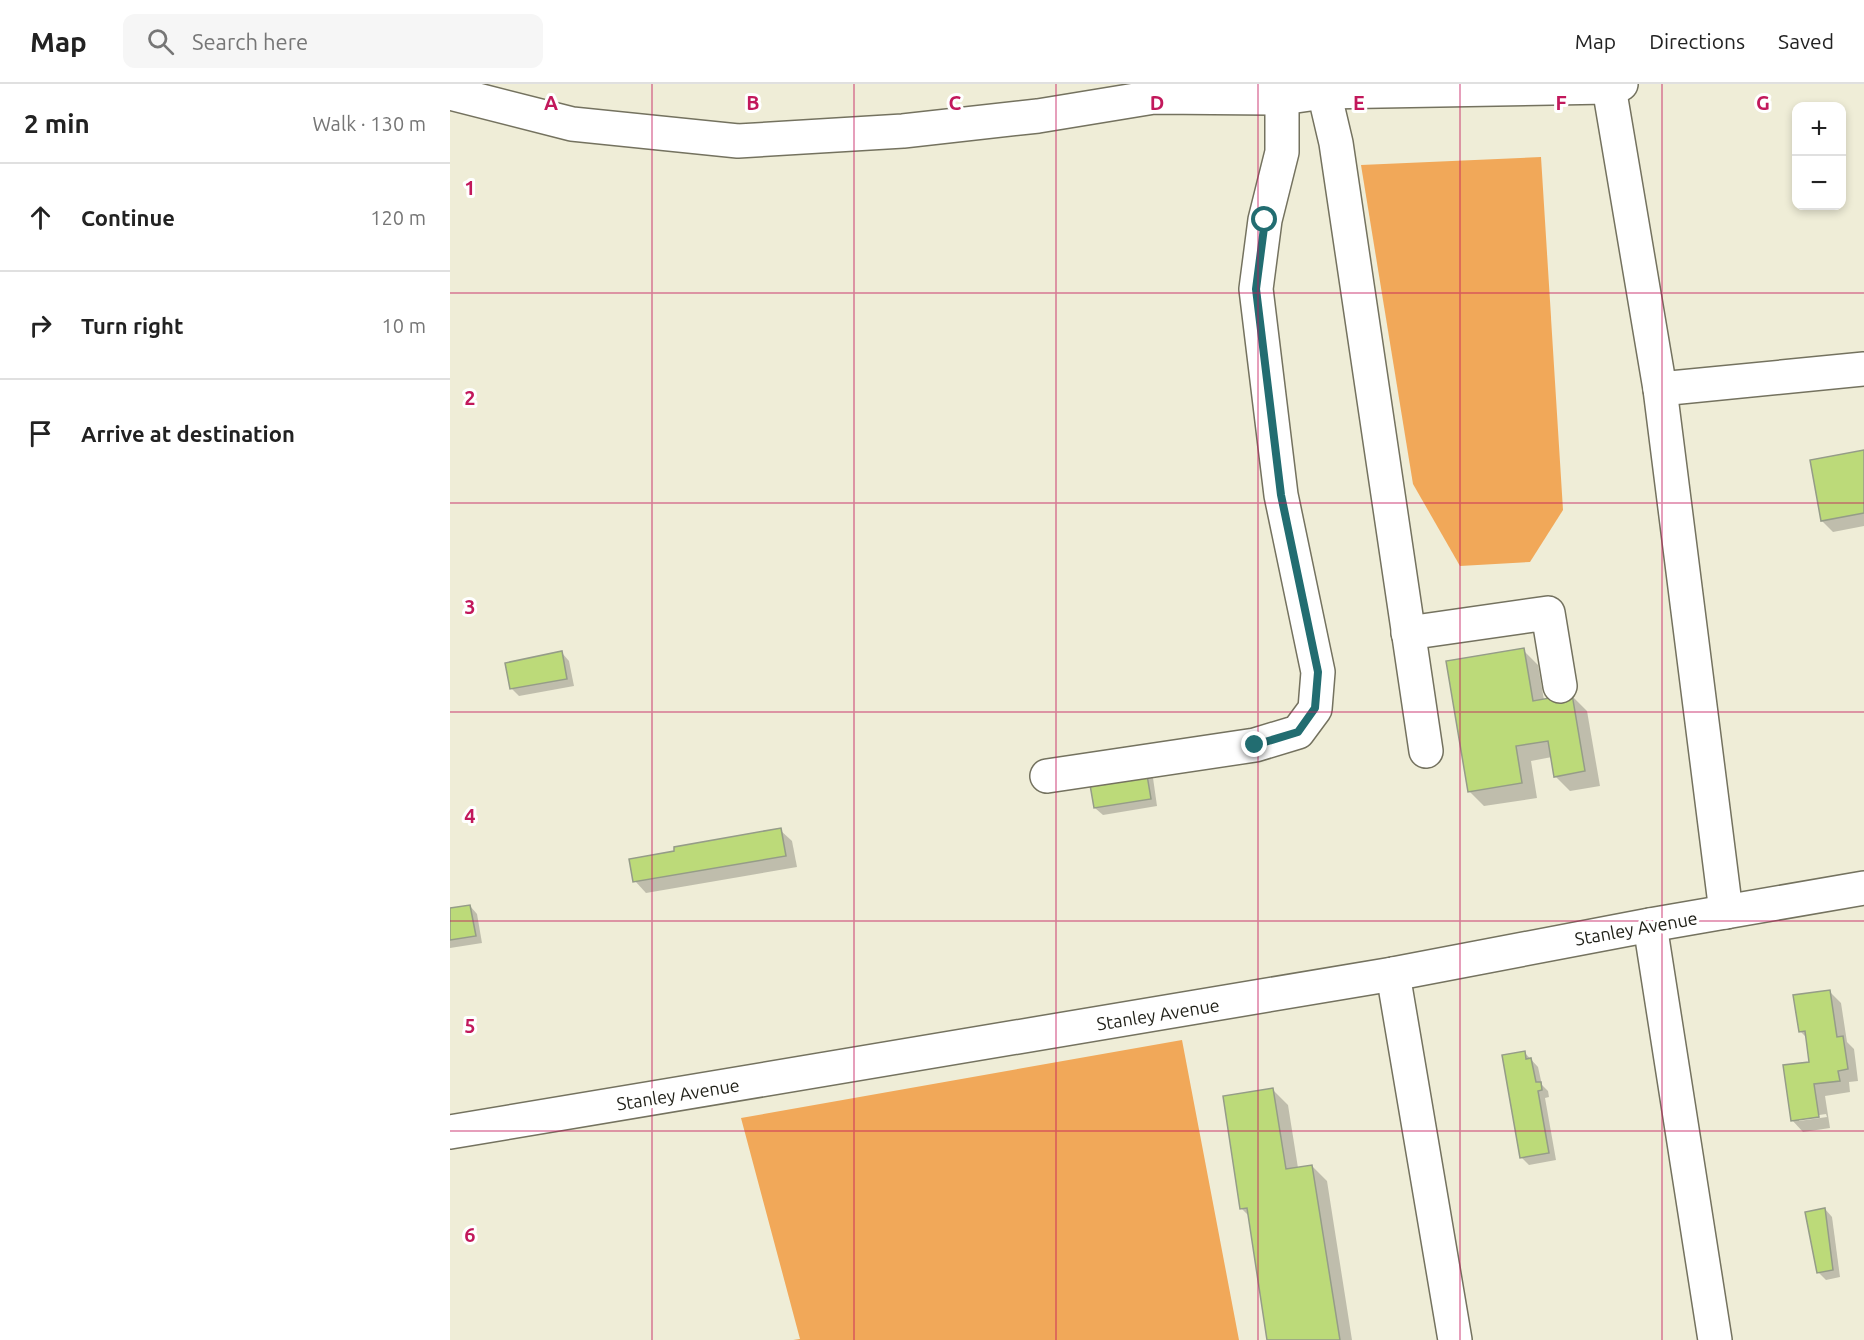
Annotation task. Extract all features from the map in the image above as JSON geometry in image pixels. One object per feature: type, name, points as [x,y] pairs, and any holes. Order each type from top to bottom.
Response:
[{"type":"main road","points":[[450,93],[572,124],[738,141],[903,131],[1038,116],[1154,97],[1282,98],[1324,92],[1615,85],[1660,389],[1726,912]]},
{"type":"main road","points":[[1324,92],[1336,143],[1426,751]]},
{"type":"main road","points":[[1047,776],[1255,745],[1298,732],[1315,708],[1318,672],[1281,495],[1256,289],[1265,220],[1282,152],[1282,98]]},
{"type":"main road","points":[[1660,389],[1864,369]]},
{"type":"main road","points":[[1408,633],[1548,613],[1560,686]]},
{"type":"main road","name":"Stanley Avenue","points":[[450,1132],[1393,974],[1650,925],[1864,888]]},
{"type":"main road","points":[[1650,925],[1715,1340]]},
{"type":"main road","points":[[1393,974],[1455,1340]]},
{"type":"shaded area","points":[[1541,157],[1563,510],[1530,562],[1460,566],[1413,484],[1361,165]]},
{"type":"shaded area","points":[[1182,1040],[1239,1340],[793,1340],[800,1339],[741,1118]]},
{"type":"building","points":[[1864,450],[1864,513],[1821,521],[1810,460]]},
{"type":"building","points":[[1524,648],[1533,701],[1572,694],[1585,771],[1554,777],[1548,741],[1516,746],[1522,783],[1468,792],[1446,661]]},
{"type":"building","points":[[562,651],[567,679],[510,689],[505,663]]},
{"type":"building","points":[[1146,769],[1151,799],[1094,808],[1089,779]]},
{"type":"building","points":[[781,828],[786,856],[633,882],[629,859],[674,851],[674,847]]},
{"type":"building","points":[[470,905],[476,936],[450,940],[450,908]]},
{"type":"building","points":[[1830,990],[1837,1037],[1843,1036],[1848,1069],[1838,1071],[1840,1081],[1814,1084],[1819,1117],[1791,1121],[1783,1065],[1809,1062],[1805,1031],[1799,1032],[1793,995]]},
{"type":"building","points":[[1525,1051],[1526,1059],[1531,1058],[1536,1082],[1541,1082],[1542,1090],[1538,1091],[1549,1153],[1520,1158],[1502,1055]]},
{"type":"building","points":[[1273,1088],[1286,1169],[1312,1165],[1340,1340],[1267,1340],[1247,1208],[1240,1209],[1223,1096]]},
{"type":"building","points":[[1825,1208],[1833,1270],[1817,1273],[1805,1212]]},
{"type":"route","points":[[1255,745],[1298,732],[1315,708],[1318,672],[1281,495],[1256,289],[1265,220]]}]
